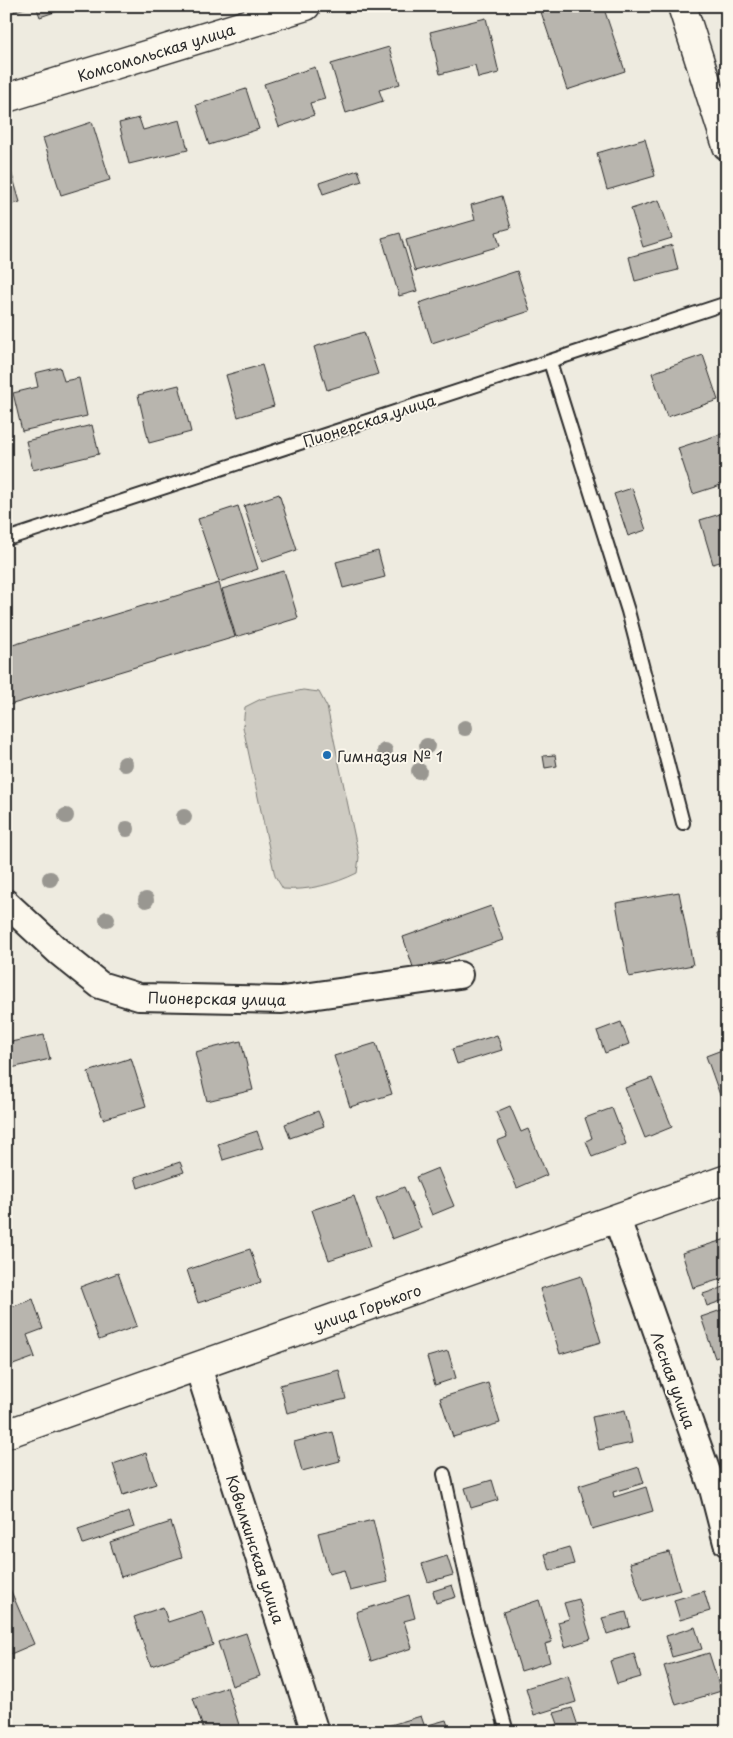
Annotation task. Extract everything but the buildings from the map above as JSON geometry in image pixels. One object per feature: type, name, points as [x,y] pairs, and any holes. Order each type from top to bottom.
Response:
[{"type":"main road","name":"Комсомольская улица","points":[[6,98],[306,6]]},
{"type":"main road","points":[[682,6],[727,146]]},
{"type":"main road","name":"улица Горького","points":[[6,1434],[727,1179]]},
{"type":"street","name":"Пионерская улица","points":[[6,903],[59,952],[100,985],[139,997],[282,1000],[459,975]]},
{"type":"street","name":"Лесная улица","points":[[617,1219],[713,1489],[727,1543]]},
{"type":"street","name":"Ковылкинская улица","points":[[198,1367],[315,1732]]},
{"type":"lane","name":"Пионерская улица","points":[[10,538],[727,304]]},
{"type":"lane","points":[[550,362],[628,611],[683,823]]},
{"type":"lane","points":[[444,1474],[473,1608],[507,1732]]},
{"type":"shaded area","points":[[303,690],[319,692],[327,707],[359,857],[357,873],[349,877],[312,888],[283,889],[275,876],[243,727],[245,707],[261,699]]},
{"type":"place","name":"Гимназия № 1","points":[[327,755]]}]
